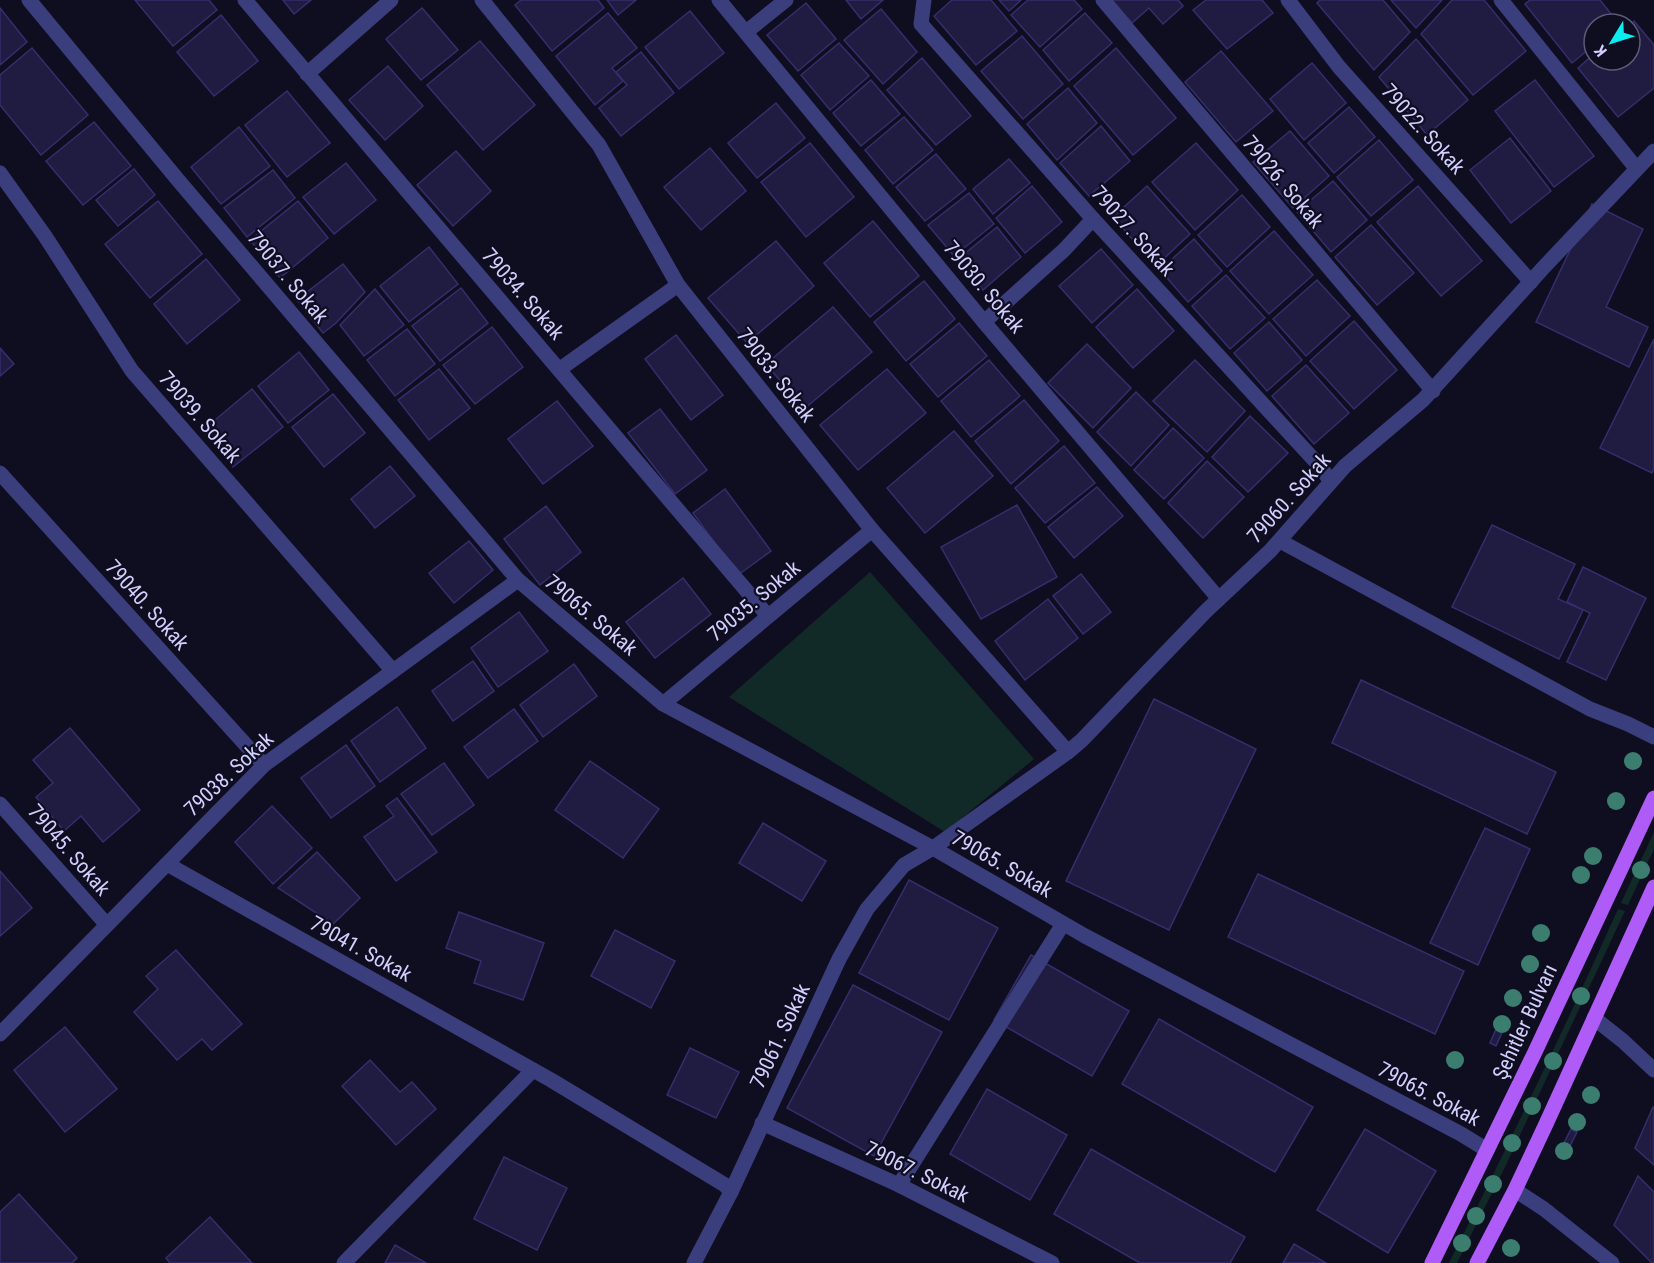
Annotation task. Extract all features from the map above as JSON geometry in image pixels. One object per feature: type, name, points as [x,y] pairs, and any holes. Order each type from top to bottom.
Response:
[{"type":"main road","name":"Şehitler Bulvarı","points":[[1432,1263],[1654,798]]},
{"type":"main road","points":[[1477,1263],[1515,1190],[1654,887]]},
{"type":"street","name":"79037. Sokak","points":[[29,0],[518,580]]},
{"type":"street","name":"79034. Sokak","points":[[245,0],[768,616]]},
{"type":"street","points":[[307,74],[391,0]]},
{"type":"street","name":"79033. Sokak","points":[[482,0],[599,145],[678,285],[872,530],[1068,752]]},
{"type":"street","name":"79030. Sokak","points":[[719,0],[984,322],[1219,599]]},
{"type":"street","points":[[746,32],[786,0]]},
{"type":"street","name":"79027. Sokak","points":[[924,0],[921,24],[1093,219],[1331,481]]},
{"type":"street","name":"79026. Sokak","points":[[1103,0],[1432,391]]},
{"type":"street","name":"79022. Sokak","points":[[1288,0],[1339,67],[1531,282]]},
{"type":"street","points":[[1501,0],[1636,168]]},
{"type":"street","name":"79060. Sokak","points":[[933,848],[1082,740],[1219,599],[1280,541],[1346,466],[1432,391],[1654,150]]},
{"type":"street","name":"79039. Sokak","points":[[0,172],[45,236],[132,371],[393,670]]},
{"type":"street","points":[[984,322],[1064,250],[1093,219]]},
{"type":"street","points":[[560,369],[678,285]]},
{"type":"street","name":"79040. Sokak","points":[[0,473],[264,765]]},
{"type":"street","name":"79035. Sokak","points":[[663,704],[872,530]]},
{"type":"street","points":[[1280,541],[1590,709],[1654,737]]},
{"type":"street","name":"79038. Sokak","points":[[0,1034],[264,765],[518,580]]},
{"type":"street","name":"79065. Sokak","points":[[518,580],[663,704],[933,848],[1063,924],[1461,1134],[1487,1150]]},
{"type":"street","name":"79045. Sokak","points":[[0,804],[107,925]]},
{"type":"street","name":"79061. Sokak","points":[[694,1263],[731,1192],[839,959],[867,909],[904,865],[933,848]]},
{"type":"street","name":"79041. Sokak","points":[[167,864],[533,1070],[725,1185],[731,1192]]},
{"type":"street","points":[[899,1185],[1063,924]]},
{"type":"street","points":[[1594,1018],[1654,1070]]},
{"type":"street","points":[[344,1263],[533,1070]]},
{"type":"street","name":"79067. Sokak","points":[[762,1123],[899,1185],[1029,1257],[1053,1263]]},
{"type":"street","points":[[1515,1190],[1544,1209],[1612,1263]]},
{"type":"green space","points":[[870,572],[1034,759],[945,832],[729,697]]},
{"type":"green space","points":[[1654,832],[1654,849],[1628,905],[1621,903]]},
{"type":"green space","points":[[1618,909],[1625,911],[1505,1167],[1457,1263],[1449,1263],[1536,1087]]},
{"type":"building","points":[[135,0],[209,0],[217,10],[173,46]]},
{"type":"building","points":[[283,0],[311,0],[294,14]]},
{"type":"building","points":[[521,0],[598,0],[604,8],[552,51],[515,5]]},
{"type":"building","points":[[607,0],[636,0],[618,15]]},
{"type":"building","points":[[846,0],[883,0],[861,19]]},
{"type":"building","points":[[952,0],[991,0],[1017,31],[976,65],[934,16]]},
{"type":"building","points":[[999,0],[1021,0],[1009,11]]},
{"type":"building","points":[[1028,0],[1074,0],[1082,9],[1040,47],[1011,15]]},
{"type":"building","points":[[1112,0],[1178,0],[1183,6],[1163,24],[1149,8],[1132,23]]},
{"type":"building","points":[[1206,0],[1262,0],[1273,13],[1227,49],[1193,10]]},
{"type":"building","points":[[1320,0],[1383,0],[1410,32],[1374,70],[1317,3]]},
{"type":"building","points":[[1391,0],[1442,0],[1416,28]]},
{"type":"building","points":[[1452,0],[1484,0],[1526,51],[1473,95],[1421,34]]},
{"type":"building","points":[[1530,0],[1600,0],[1610,12],[1582,12],[1582,55],[1572,63],[1525,4]]},
{"type":"building","points":[[806,3],[836,39],[798,71],[767,35]]},
{"type":"building","points":[[0,8],[27,42],[0,65]]},
{"type":"building","points":[[422,8],[458,50],[421,80],[386,39]]},
{"type":"building","points":[[881,9],[917,52],[883,84],[844,40]]},
{"type":"building","points":[[690,11],[724,53],[679,89],[645,47]]},
{"type":"building","points":[[608,13],[637,48],[612,68],[623,81],[595,105],[556,56]]},
{"type":"building","points":[[1085,13],[1112,43],[1069,81],[1043,50]]},
{"type":"building","points":[[221,15],[258,61],[214,96],[177,52]]},
{"type":"building","points":[[1642,31],[1654,45],[1654,88],[1618,117],[1578,68],[1582,64],[1582,72],[1642,72]]},
{"type":"building","points":[[1022,36],[1063,84],[1023,119],[981,71]]},
{"type":"building","points":[[1416,39],[1468,100],[1427,135],[1379,77]]},
{"type":"building","points":[[480,41],[535,105],[483,150],[427,85]]},
{"type":"building","points":[[839,43],[869,76],[830,110],[801,75]]},
{"type":"building","points":[[32,48],[88,115],[41,155],[0,105],[0,75]]},
{"type":"building","points":[[1116,48],[1176,118],[1133,155],[1074,86]]},
{"type":"building","points":[[1221,51],[1273,111],[1236,142],[1185,82]]},
{"type":"building","points":[[641,52],[674,93],[621,136],[599,108],[627,85],[616,72]]},
{"type":"building","points":[[922,58],[971,116],[936,145],[887,90]]},
{"type":"building","points":[[1312,63],[1346,103],[1304,140],[1270,99]]},
{"type":"building","points":[[388,66],[423,106],[385,140],[349,100]]},
{"type":"building","points":[[871,80],[900,114],[861,146],[833,113]]},
{"type":"building","points":[[1535,80],[1594,156],[1554,187],[1495,111]]},
{"type":"building","points":[[1068,88],[1097,123],[1057,160],[1027,124]]},
{"type":"building","points":[[287,91],[330,143],[287,177],[245,125]]},
{"type":"building","points":[[776,103],[805,138],[757,178],[728,143]]},
{"type":"building","points":[[1349,107],[1375,137],[1334,173],[1308,143]]},
{"type":"building","points":[[904,117],[933,150],[893,184],[865,150]]},
{"type":"building","points":[[94,122],[131,166],[83,205],[46,161]]},
{"type":"building","points":[[1101,126],[1130,161],[1089,196],[1060,163]]},
{"type":"building","points":[[239,127],[270,166],[221,204],[191,167]]},
{"type":"building","points":[[1290,131],[1329,176],[1293,208],[1253,162]]},
{"type":"building","points":[[1510,138],[1551,191],[1511,223],[1470,170]]},
{"type":"building","points":[[1379,140],[1413,180],[1371,216],[1337,177]]},
{"type":"building","points":[[810,143],[854,197],[806,237],[761,182]]},
{"type":"building","points":[[1196,143],[1238,190],[1195,230],[1152,182]]},
{"type":"building","points":[[710,148],[746,191],[701,230],[664,187]]},
{"type":"building","points":[[456,151],[491,191],[453,226],[417,185]]},
{"type":"building","points":[[936,154],[966,189],[925,221],[896,187]]},
{"type":"building","points":[[1009,159],[1030,183],[993,214],[973,189]]},
{"type":"building","points":[[346,163],[376,200],[334,234],[303,197]]},
{"type":"building","points":[[134,169],[155,195],[118,226],[96,200]]},
{"type":"building","points":[[273,170],[295,198],[247,237],[224,208]]},
{"type":"building","points":[[1333,181],[1367,220],[1331,252],[1297,212]]},
{"type":"building","points":[[1032,186],[1062,222],[1025,253],[996,218]]},
{"type":"building","points":[[1147,186],[1190,234],[1156,266],[1113,217]]},
{"type":"building","points":[[1418,186],[1482,261],[1441,296],[1377,222]]},
{"type":"building","points":[[969,193],[994,224],[954,256],[928,225]]},
{"type":"building","points":[[1242,195],[1270,227],[1227,267],[1198,235]]},
{"type":"building","points":[[158,201],[202,254],[150,298],[105,244]]},
{"type":"building","points":[[298,201],[328,238],[280,278],[250,240]]},
{"type":"building","points":[[1592,204],[1643,229],[1606,307],[1648,327],[1629,367],[1536,322]]},
{"type":"building","points":[[873,221],[919,276],[870,317],[824,263]]},
{"type":"building","points":[[1371,225],[1414,273],[1377,305],[1335,257]]},
{"type":"building","points":[[997,227],[1021,257],[983,290],[957,260]]},
{"type":"building","points":[[1274,231],[1313,275],[1269,314],[1230,271]]},
{"type":"building","points":[[1194,239],[1222,271],[1188,302],[1160,270]]},
{"type":"building","points":[[776,241],[814,286],[747,343],[708,298]]},
{"type":"building","points":[[429,247],[458,284],[409,322],[380,286]]},
{"type":"building","points":[[1101,249],[1133,285],[1092,323],[1059,286]]},
{"type":"building","points":[[206,259],[240,300],[187,344],[154,304]]},
{"type":"building","points":[[343,264],[365,292],[336,323],[323,333],[297,300]]},
{"type":"building","points":[[1226,275],[1265,318],[1230,349],[1192,306]]},
{"type":"building","points":[[1317,280],[1350,316],[1306,356],[1273,319]]},
{"type":"building","points":[[924,281],[955,319],[906,361],[874,322]]},
{"type":"building","points":[[461,288],[488,323],[440,361],[412,326]]},
{"type":"building","points":[[375,289],[404,325],[364,356],[340,325]]},
{"type":"building","points":[[1137,289],[1174,331],[1133,368],[1096,327]]},
{"type":"building","points":[[833,307],[872,352],[804,409],[766,364]]},
{"type":"building","points":[[1354,321],[1397,370],[1354,409],[1310,361]]},
{"type":"building","points":[[1269,322],[1302,360],[1267,391],[1234,353]]},
{"type":"building","points":[[959,323],[987,356],[938,397],[910,364]]},
{"type":"building","points":[[492,327],[523,367],[475,404],[443,365]]},
{"type":"building","points":[[407,329],[435,364],[395,396],[367,360]]},
{"type":"building","points":[[676,335],[723,395],[691,420],[645,359]]},
{"type":"building","points":[[1654,339],[1654,468],[1652,473],[1600,448]]},
{"type":"building","points":[[1087,344],[1131,388],[1093,428],[1048,383]]},
{"type":"building","points":[[0,348],[14,364],[0,376]]},
{"type":"building","points":[[299,352],[329,390],[288,423],[258,386]]},
{"type":"building","points":[[989,360],[1020,396],[971,437],[941,401]]},
{"type":"building","points":[[1195,360],[1245,411],[1207,452],[1153,401]]},
{"type":"building","points":[[1306,365],[1349,413],[1314,444],[1272,396]]},
{"type":"building","points":[[439,369],[470,408],[429,440],[398,400]]},
{"type":"building","points":[[887,369],[926,413],[858,470],[820,425]]},
{"type":"building","points":[[252,389],[283,427],[233,467],[203,430]]},
{"type":"building","points":[[1136,392],[1169,425],[1131,466],[1097,432]]},
{"type":"building","points":[[333,394],[365,433],[324,467],[292,427]]},
{"type":"building","points":[[1024,400],[1059,441],[1011,484],[975,441]]},
{"type":"building","points":[[557,401],[593,446],[543,484],[508,439]]},
{"type":"building","points":[[660,409],[707,470],[675,494],[628,433]]},
{"type":"building","points":[[1250,416],[1288,453],[1248,492],[1212,457]]},
{"type":"building","points":[[1173,428],[1204,458],[1164,499],[1134,470]]},
{"type":"building","points":[[954,431],[993,476],[925,533],[887,488]]},
{"type":"building","points":[[1064,446],[1095,483],[1045,523],[1015,488]]},
{"type":"building","points":[[1207,461],[1244,497],[1203,538],[1168,503]]},
{"type":"building","points":[[390,466],[415,496],[375,528],[351,499]]},
{"type":"building","points":[[1097,487],[1123,516],[1074,558],[1048,527]]},
{"type":"building","points":[[725,489],[771,551],[738,575],[693,513]]},
{"type":"building","points":[[1017,505],[1057,577],[981,619],[941,547]]},
{"type":"building","points":[[546,506],[581,552],[540,585],[504,539]]},
{"type":"building","points":[[1492,525],[1575,564],[1558,599],[1583,610],[1559,659],[1452,607]]},
{"type":"building","points":[[469,541],[493,570],[454,603],[429,573]]},
{"type":"building","points":[[1583,567],[1646,598],[1606,680],[1567,662],[1590,613],[1567,602]]},
{"type":"building","points":[[1081,574],[1111,612],[1083,634],[1053,596]]},
{"type":"building","points":[[683,578],[711,614],[655,658],[626,622]]},
{"type":"building","points":[[1048,599],[1078,638],[1025,680],[995,641]]},
{"type":"building","points":[[519,612],[548,651],[498,687],[471,648]]},
{"type":"building","points":[[473,661],[494,691],[453,721],[432,691]]},
{"type":"building","points":[[574,664],[597,696],[543,737],[520,705]]},
{"type":"building","points":[[1361,680],[1556,772],[1527,834],[1332,743]]},
{"type":"building","points":[[1154,699],[1256,749],[1169,930],[1066,881]]},
{"type":"building","points":[[397,707],[426,748],[380,782],[351,741]]},
{"type":"building","points":[[514,709],[538,741],[488,778],[464,747]]},
{"type":"building","points":[[70,728],[140,810],[103,842],[81,816],[64,831],[36,797],[53,783],[33,760]]},
{"type":"building","points":[[346,745],[375,786],[331,818],[301,778]]},
{"type":"building","points":[[590,761],[659,809],[623,858],[555,810]]},
{"type":"building","points":[[444,763],[474,805],[432,835],[401,794]]},
{"type":"building","points":[[397,798],[437,852],[396,881],[364,837],[394,816],[386,806]]},
{"type":"building","points":[[272,806],[312,848],[273,884],[235,842]]},
{"type":"building","points":[[763,823],[826,861],[802,901],[739,863]]},
{"type":"building","points":[[1485,828],[1530,849],[1478,965],[1430,943]]},
{"type":"building","points":[[317,852],[360,898],[333,924],[278,888]]},
{"type":"building","points":[[0,871],[32,908],[0,936]]},
{"type":"building","points":[[1258,874],[1464,971],[1435,1034],[1228,937]]},
{"type":"building","points":[[909,880],[998,928],[949,1020],[859,973]]},
{"type":"building","points":[[459,912],[544,943],[523,1000],[474,983],[481,961],[446,948]]},
{"type":"building","points":[[615,930],[675,961],[651,1008],[591,976]]},
{"type":"building","points":[[176,950],[242,1024],[212,1050],[202,1039],[177,1060],[134,1012],[158,989],[146,976]]},
{"type":"building","points":[[1031,955],[1129,1011],[1092,1076],[994,1020]]},
{"type":"building","points":[[853,985],[942,1032],[874,1156],[787,1108]]},
{"type":"building","points":[[1159,1019],[1313,1107],[1275,1172],[1122,1084]]},
{"type":"building","points":[[65,1027],[117,1089],[65,1132],[14,1070]]},
{"type":"building","points":[[1497,1027],[1503,1030],[1496,1046],[1490,1043]]},
{"type":"building","points":[[690,1048],[739,1072],[716,1118],[667,1095]]},
{"type":"building","points":[[370,1060],[400,1092],[412,1082],[436,1109],[396,1145],[342,1086]]},
{"type":"building","points":[[987,1089],[1067,1135],[1030,1200],[950,1154]]},
{"type":"building","points":[[1654,1108],[1654,1165],[1635,1148]]},
{"type":"building","points":[[1365,1129],[1436,1171],[1388,1253],[1317,1210]]},
{"type":"building","points":[[1571,1129],[1577,1132],[1569,1148],[1563,1145]]},
{"type":"building","points":[[1091,1149],[1245,1237],[1230,1263],[1140,1263],[1054,1214]]},
{"type":"building","points":[[504,1157],[567,1188],[537,1250],[474,1219]]},
{"type":"building","points":[[1638,1176],[1654,1192],[1654,1263],[1614,1225]]},
{"type":"building","points":[[19,1194],[77,1258],[72,1263],[0,1263],[0,1212]]},
{"type":"building","points":[[210,1217],[252,1263],[170,1263],[166,1258]]},
{"type":"building","points":[[1294,1244],[1326,1263],[1283,1263]]},
{"type":"building","points":[[395,1245],[426,1263],[385,1263]]}]
